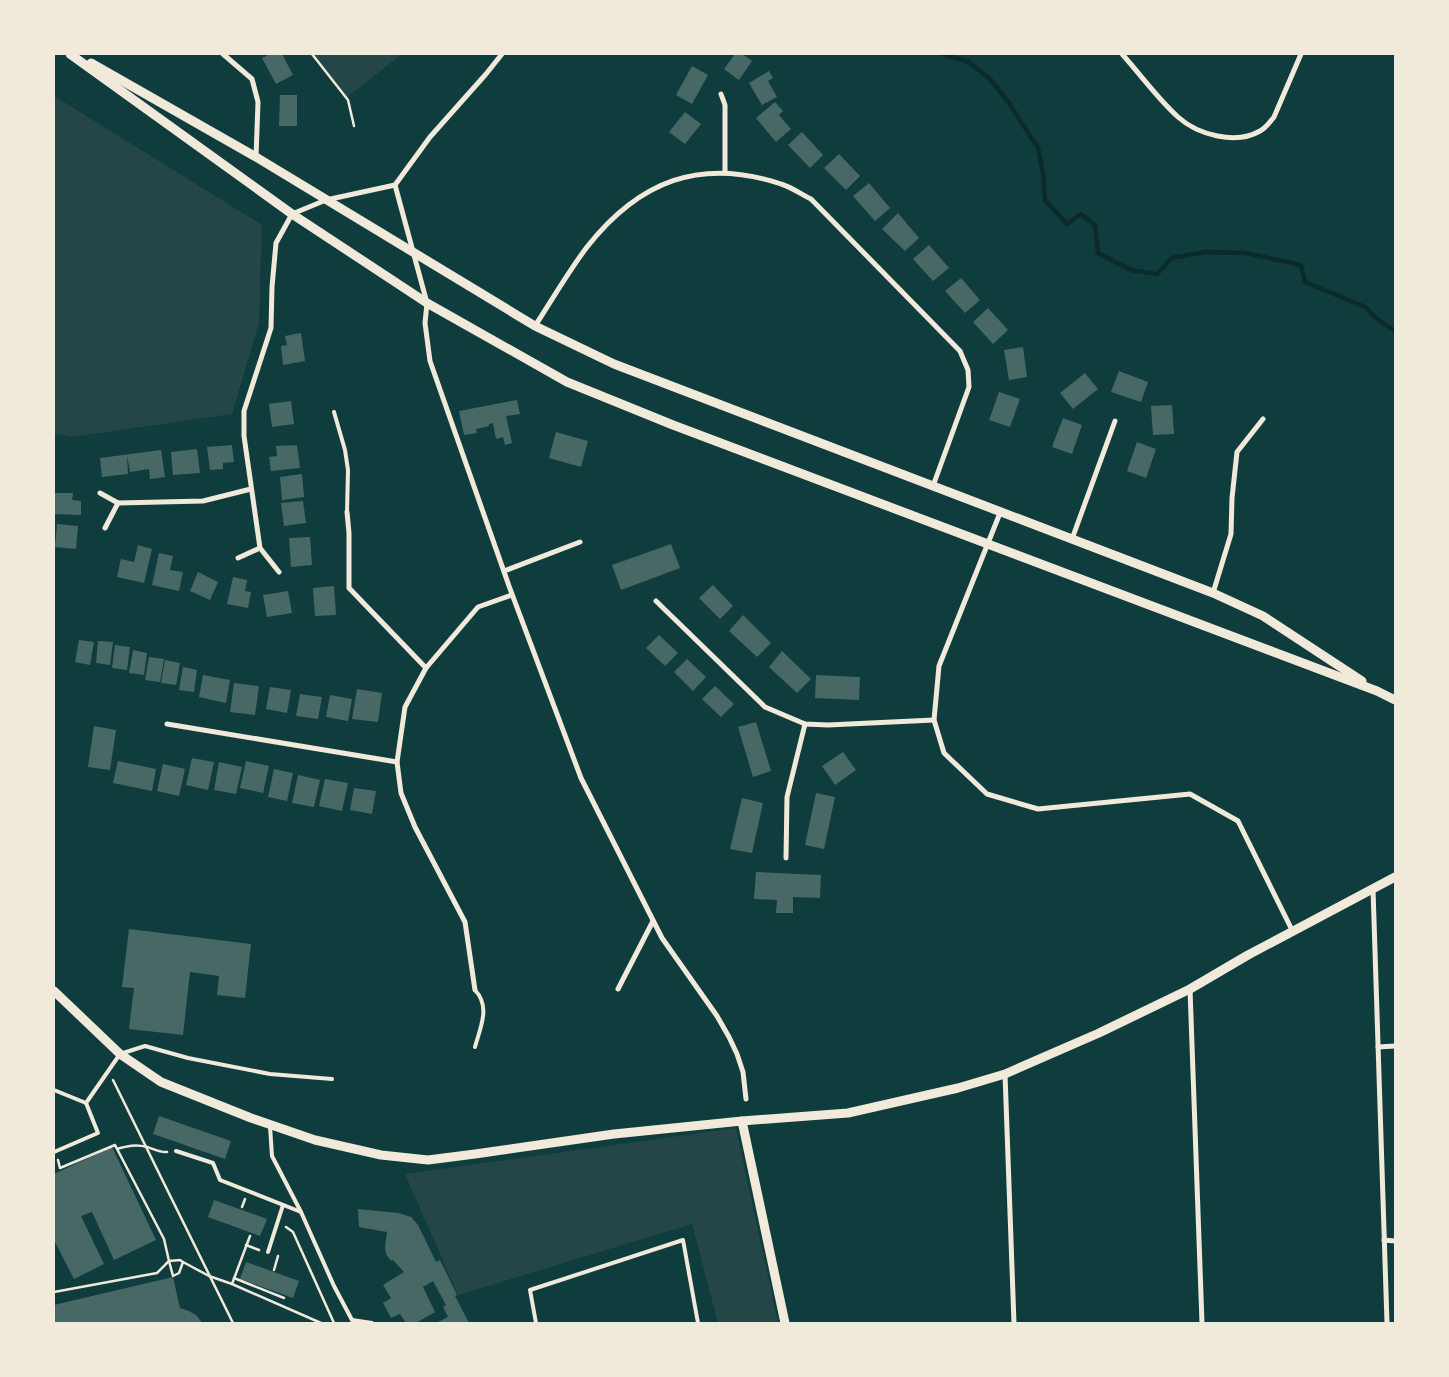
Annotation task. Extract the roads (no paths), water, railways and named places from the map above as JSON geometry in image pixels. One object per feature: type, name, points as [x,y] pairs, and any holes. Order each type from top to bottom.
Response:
[{"type":"street","points":[[70,54],[292,214],[426,303],[567,382],[691,432],[1377,691],[1395,700]]},
{"type":"street","points":[[75,54],[256,157],[535,326],[614,364],[1213,593],[1263,616],[1377,691]]},
{"type":"street","points":[[223,54],[252,79],[258,102],[256,157]]},
{"type":"street","points":[[279,572],[260,548],[244,436],[244,411],[271,328],[276,243],[292,214],[326,200],[395,185],[430,137],[502,54]]},
{"type":"street","points":[[1122,54],[1178,118],[1192,127],[1226,137],[1241,137],[1252,134],[1267,126],[1274,117],[1301,54]]},
{"type":"street","points":[[721,94],[725,105],[725,172]]},
{"type":"street","points":[[535,326],[587,247],[621,210],[644,194],[669,181],[699,174],[725,172],[747,175],[782,184],[811,200],[960,351],[968,370],[969,388],[933,487]]},
{"type":"street","points":[[395,185],[426,303],[425,323],[430,361],[512,595],[581,778],[662,938],[718,1016],[729,1036],[742,1072],[746,1099]]},
{"type":"street","points":[[1213,593],[1231,534],[1232,498],[1237,452],[1263,419]]},
{"type":"street","points":[[1072,539],[1115,421]]},
{"type":"street","points":[[100,493],[118,503],[203,501],[251,489]]},
{"type":"street","points":[[105,528],[118,503]]},
{"type":"street","points":[[347,512],[349,533],[348,588],[426,668]]},
{"type":"street","points":[[1000,513],[939,666],[934,720],[944,752],[987,794],[1038,810],[1190,794],[1238,821],[1293,932]]},
{"type":"street","points":[[504,571],[580,542]]},
{"type":"street","points":[[238,558],[260,548]]},
{"type":"street","points":[[475,990],[465,922],[415,827],[401,793],[397,762],[405,707],[426,668],[478,607],[512,595]]},
{"type":"street","points":[[656,602],[765,707],[805,724],[828,725],[934,720]]},
{"type":"street","points":[[167,724],[397,762]]},
{"type":"street","points":[[786,858],[787,797],[805,724]]},
{"type":"street","points":[[54,990],[120,1054],[161,1082],[251,1118],[315,1140],[380,1155],[428,1160],[614,1134],[742,1121],[848,1113],[958,1088],[1005,1074],[1099,1033],[1190,989],[1395,877]]},
{"type":"street","points":[[1373,889],[1387,1323]]},
{"type":"street","points":[[618,989],[653,921]]},
{"type":"street","points":[[1190,989],[1202,1323]]},
{"type":"street","points":[[1378,1046],[1395,1046]]},
{"type":"street","points":[[1005,1074],[1014,1323]]},
{"type":"street","points":[[742,1121],[785,1323]]},
{"type":"street","points":[[1384,1240],[1395,1241]]},
{"type":"lane","points":[[334,412],[348,470],[347,512]]},
{"type":"lane","points":[[474,1047],[484,1014],[481,997],[475,990]]},
{"type":"lane","points":[[86,1103],[120,1054],[145,1046],[188,1058],[270,1074],[332,1079]]},
{"type":"lane","points":[[54,1090],[86,1103],[98,1133],[55,1151]]},
{"type":"lane","points":[[270,1124],[272,1156],[301,1212],[351,1322],[372,1323]]},
{"type":"lane","points":[[176,1151],[213,1163],[220,1180],[301,1212]]},
{"type":"lane","points":[[268,1252],[283,1205]]},
{"type":"lane","points":[[536,1323],[530,1290],[684,1240],[698,1323]]},
{"type":"waterway","points":[[943,54],[969,62],[991,80],[1009,103],[1038,148],[1045,200],[1067,224],[1081,214],[1095,225],[1098,253],[1131,270],[1157,274],[1172,258],[1206,252],[1245,253],[1301,265],[1305,282],[1365,307],[1377,319],[1395,331]]}]
